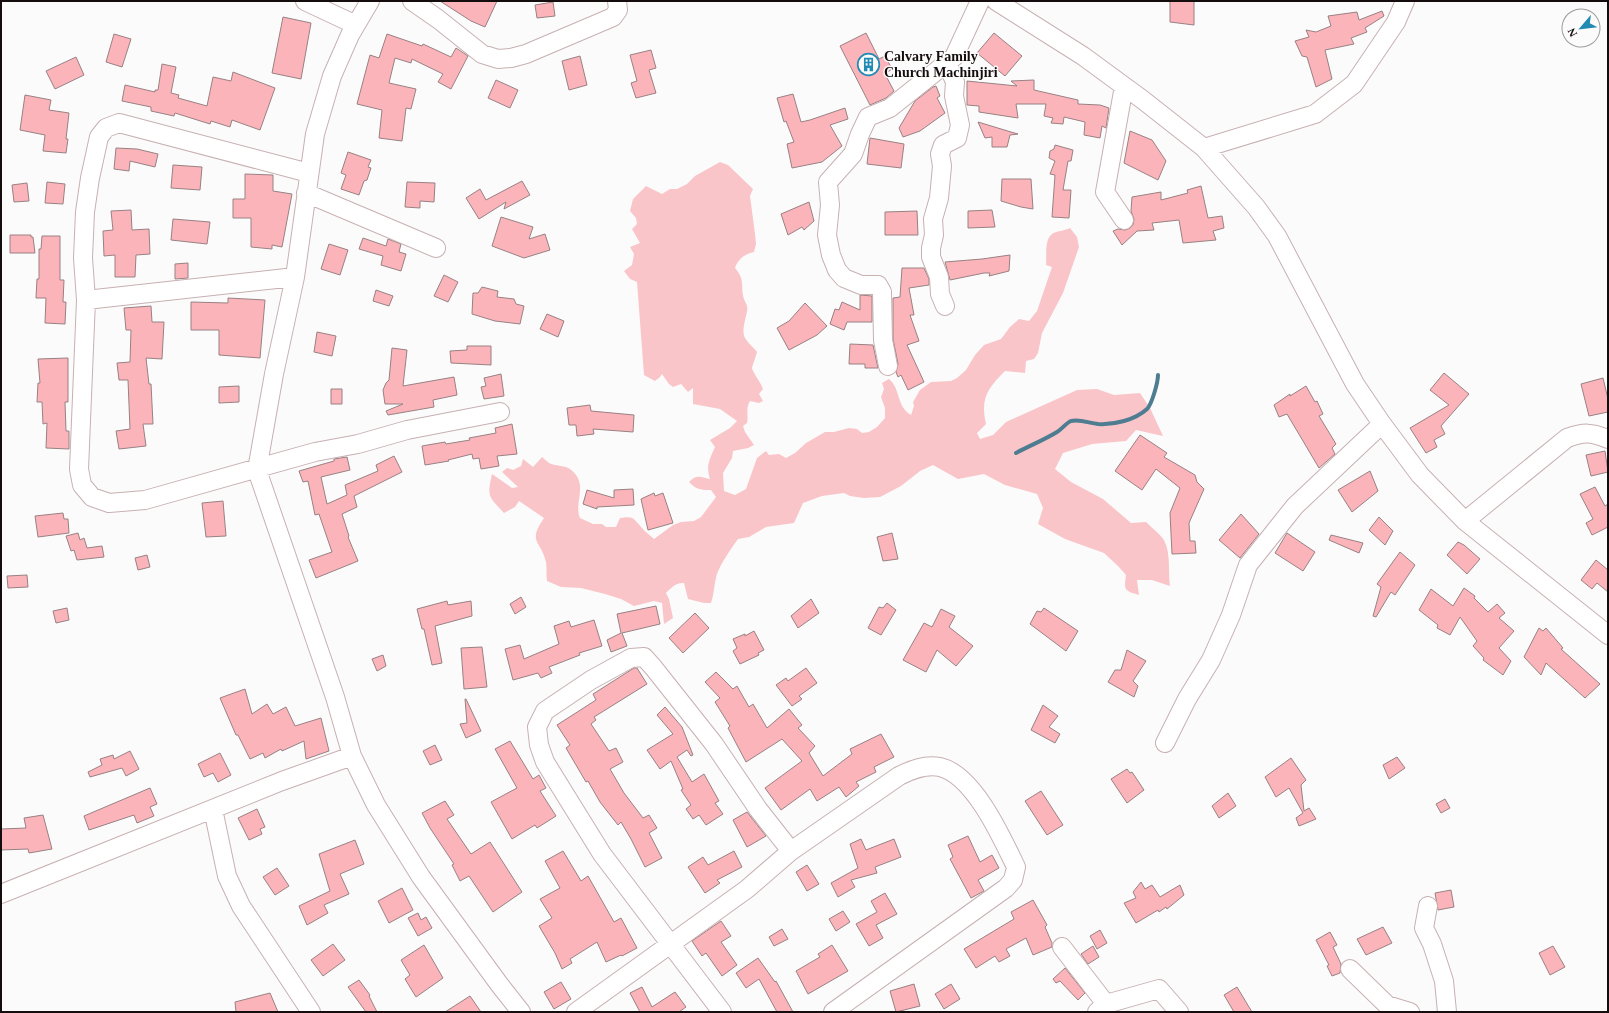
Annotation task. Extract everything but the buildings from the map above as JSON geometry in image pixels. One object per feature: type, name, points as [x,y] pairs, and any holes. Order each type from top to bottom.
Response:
[{"type":"street","points":[[305,1],[356,25]]},
{"type":"street","points":[[370,1],[356,25],[332,76],[315,134],[295,277],[274,374],[257,470],[334,697],[352,756],[376,806],[421,877],[521,1012]]},
{"type":"street","points":[[412,1],[438,19],[482,54],[498,59],[511,58],[526,54],[612,17],[618,10],[617,1]]},
{"type":"street","points":[[888,366],[883,340],[882,292],[878,284],[861,285],[844,278],[838,270],[831,255],[827,235],[830,205],[828,182],[853,154],[868,117],[890,108],[954,57],[980,1]]},
{"type":"street","points":[[996,1],[1083,56],[1204,148],[1256,207],[1274,232],[1355,384],[1382,424],[1420,475],[1465,521],[1608,635]]},
{"type":"street","points":[[1204,148],[1315,114],[1354,84],[1396,22],[1406,1]]},
{"type":"street","points":[[945,306],[940,294],[938,277],[931,248],[934,235],[932,219],[939,198],[941,185],[942,166],[940,154],[943,146],[957,138],[960,125],[954,96],[955,82],[947,63]]},
{"type":"street","points":[[1124,86],[1105,192],[1124,220]]},
{"type":"street","points":[[309,173],[119,124],[106,128],[99,137],[84,212],[83,258],[86,300],[79,469],[82,485],[92,497],[109,503],[145,500],[257,470],[315,452],[358,444],[407,430],[500,412]]},
{"type":"street","points":[[306,193],[436,248]]},
{"type":"street","points":[[86,300],[295,277]]},
{"type":"street","points":[[1165,743],[1187,699],[1211,660],[1231,615],[1248,565],[1295,506],[1382,424]]},
{"type":"street","points":[[1465,521],[1567,438],[1583,433],[1597,434],[1608,439]]},
{"type":"street","points":[[722,1012],[602,854],[545,762],[539,745],[537,727],[545,711],[591,680],[631,658],[644,657],[653,666],[714,744],[758,809],[791,851]]},
{"type":"street","points":[[1,894],[282,781],[352,756]]},
{"type":"street","points":[[576,1012],[747,889],[791,851],[899,776],[918,768],[940,767],[954,773],[966,783],[987,811],[1016,867],[1013,880],[1006,888],[833,1012]]},
{"type":"street","points":[[213,809],[227,876],[234,892],[241,906],[311,1012]]},
{"type":"street","points":[[1428,906],[1424,928],[1432,944],[1444,981],[1446,1012]]},
{"type":"street","points":[[1062,947],[1101,1008],[1159,989],[1179,1012]]},
{"type":"street","points":[[1350,969],[1387,1005],[1410,1012]]},
{"type":"shaded area","points":[[720,162],[728,165],[753,189],[750,196],[756,244],[754,252],[742,257],[735,268],[742,280],[744,299],[747,305],[744,335],[746,340],[757,352],[752,368],[763,389],[759,394],[763,401],[759,403],[750,401],[747,423],[743,426],[745,432],[754,445],[748,448],[733,451],[732,458],[723,473],[724,491],[735,495],[746,489],[757,458],[766,451],[769,455],[779,454],[786,458],[795,453],[806,443],[825,432],[834,432],[849,428],[857,429],[862,433],[869,432],[877,427],[885,418],[885,408],[881,397],[884,389],[882,383],[889,379],[893,383],[903,407],[911,415],[914,406],[913,402],[920,390],[931,382],[951,381],[957,378],[966,370],[975,355],[984,345],[1001,339],[1010,327],[1019,319],[1029,321],[1037,311],[1052,267],[1046,265],[1046,248],[1049,237],[1054,233],[1070,228],[1077,237],[1079,247],[1063,293],[1042,333],[1038,353],[1034,359],[1026,361],[1025,373],[1005,371],[990,388],[984,407],[986,424],[977,433],[980,439],[993,435],[1006,422],[1077,390],[1097,389],[1114,395],[1140,393],[1150,408],[1163,436],[1136,430],[1126,441],[1092,444],[1063,453],[1055,469],[1071,482],[1103,499],[1131,523],[1146,522],[1164,540],[1168,551],[1170,586],[1152,580],[1137,580],[1139,595],[1128,591],[1125,587],[1126,575],[1104,553],[1065,539],[1038,524],[1043,508],[1037,494],[1005,485],[984,474],[958,479],[933,465],[920,471],[901,486],[880,497],[864,498],[850,496],[844,493],[822,496],[803,503],[794,523],[766,527],[749,537],[738,539],[719,569],[711,603],[688,599],[684,583],[676,584],[666,593],[669,599],[673,618],[664,624],[662,603],[654,601],[634,606],[621,599],[605,594],[581,588],[561,587],[547,581],[546,562],[536,537],[536,532],[544,518],[519,501],[515,507],[504,513],[490,496],[489,492],[492,474],[512,488],[518,487],[502,472],[507,468],[513,470],[521,466],[523,459],[533,467],[542,457],[549,463],[570,469],[576,475],[580,487],[578,512],[580,518],[593,524],[602,524],[606,527],[616,527],[620,518],[633,518],[654,539],[673,525],[681,522],[694,521],[701,517],[716,497],[711,490],[699,489],[694,487],[689,482],[697,477],[710,479],[708,470],[709,463],[715,447],[710,440],[730,428],[737,421],[720,409],[693,404],[693,388],[688,392],[681,384],[673,387],[662,374],[655,381],[644,375],[637,282],[630,279],[624,271],[632,265],[634,254],[630,247],[640,243],[632,229],[637,224],[636,218],[630,211],[633,199],[646,186],[662,194],[670,189],[677,189],[687,184],[695,176]]},
{"type":"waterway","points":[[1016,453],[1059,431],[1071,421],[1111,424],[1137,416],[1147,409],[1151,403],[1158,375]]},
{"type":"place","name":"Calvary Family Church Machinjiri","points":[[869,64]]}]
